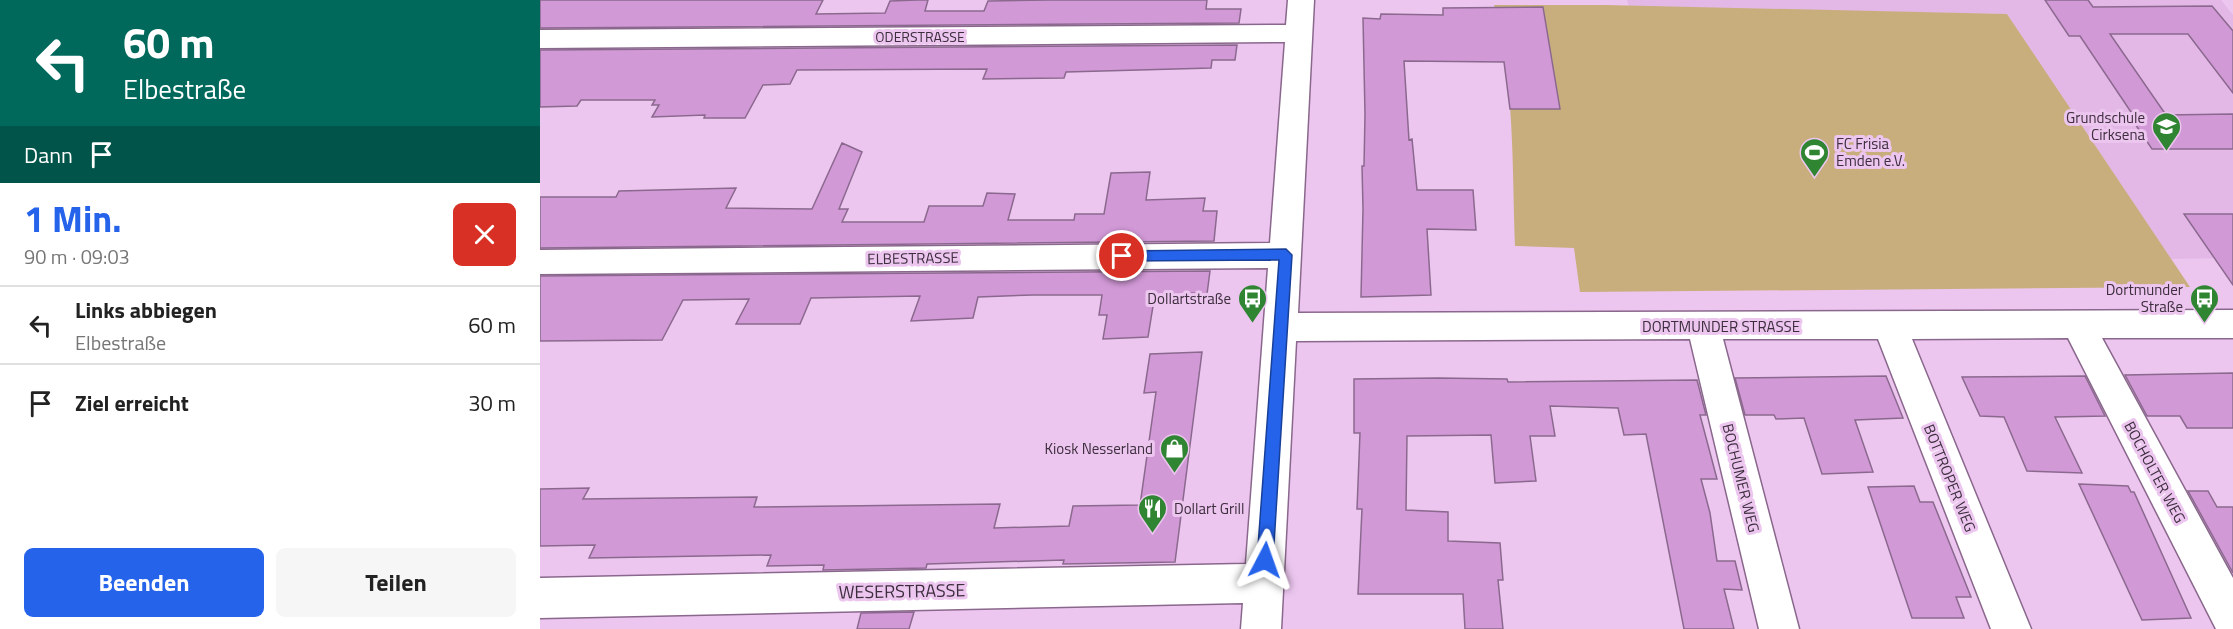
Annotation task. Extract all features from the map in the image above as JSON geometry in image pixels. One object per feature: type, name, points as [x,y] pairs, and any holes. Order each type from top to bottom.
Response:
[{"type":"street","points":[[1261,629],[1301,0]]},
{"type":"street","name":"ODERSTRASSE","points":[[540,39],[1300,33]]},
{"type":"street","name":"ELBESTRASSE","points":[[540,262],[1286,255]]},
{"type":"street","name":"DORTMUNDER STRASSE","points":[[1282,327],[2233,324]]},
{"type":"street","name":"BOCHOLTER WEG","points":[[2078,325],[2233,619]]},
{"type":"street","name":"BOCHUMER WEG","points":[[1703,326],[1779,629]]},
{"type":"street","name":"BOTTROPER WEG","points":[[1892,326],[1897,347],[2012,629]]},
{"type":"street","name":"WESERSTRASSE","points":[[540,598],[1264,583]]},
{"type":"shaded area","name":"Grundschule Cirksena","points":[[1627,0],[2221,0],[2233,15],[2233,258],[2171,259],[2007,14],[1629,7]]},
{"type":"shaded area","name":"FC Frisia Emden e.V.","points":[[1494,5],[1606,5],[2007,14],[2190,287],[1580,292],[1574,248],[1515,246],[1509,94],[1501,34]]},
{"type":"building","points":[[540,0],[823,0],[816,14],[885,13],[890,1],[917,0],[928,0],[925,11],[984,11],[988,1],[1048,0],[1207,0],[1206,9],[1241,9],[1239,23],[540,28]]},
{"type":"building","points":[[2045,0],[2088,0],[2093,7],[2212,6],[2233,31],[2233,93],[2188,34],[2110,34],[2166,115],[2233,114],[2233,149],[2152,149],[2129,115],[2133,115],[2080,36],[2069,36]]},
{"type":"building","points":[[1543,7],[1560,109],[1510,109],[1504,62],[1404,61],[1409,140],[1412,139],[1417,190],[1473,190],[1476,230],[1427,229],[1431,295],[1361,297],[1362,166],[1364,166],[1365,114],[1363,18],[1380,19],[1381,14],[1443,15],[1443,8]]},
{"type":"building","points":[[1237,45],[1235,60],[1212,60],[1211,68],[1066,72],[1064,78],[983,79],[987,69],[797,70],[790,84],[763,85],[745,118],[704,118],[705,115],[652,117],[659,105],[652,105],[655,100],[581,100],[577,106],[540,107],[540,50]]},
{"type":"building","points":[[842,143],[862,152],[839,209],[848,209],[842,222],[924,222],[929,206],[983,206],[987,193],[1015,194],[1008,220],[1074,220],[1075,214],[1104,214],[1111,173],[1150,172],[1146,200],[1205,198],[1203,211],[1217,211],[1214,241],[540,248],[540,197],[616,197],[619,191],[736,188],[726,208],[812,209]]},
{"type":"building","points":[[2184,214],[2233,214],[2233,285]]},
{"type":"building","points":[[1210,271],[1207,294],[1192,293],[1191,300],[1154,300],[1148,337],[1103,339],[1107,315],[1099,315],[1102,295],[1033,295],[978,297],[973,318],[911,321],[920,296],[811,298],[800,324],[736,324],[749,299],[683,300],[662,340],[540,341],[540,276]]},
{"type":"building","points":[[1202,352],[1175,562],[1063,564],[1064,560],[927,564],[926,568],[823,570],[824,565],[767,566],[771,555],[589,558],[595,545],[540,546],[540,489],[589,488],[583,499],[757,497],[754,507],[1000,504],[994,528],[1069,526],[1073,506],[1140,505],[1156,392],[1144,393],[1150,354]]},
{"type":"building","points":[[2233,373],[2233,428],[2187,428],[2180,416],[2147,416],[2125,375]]},
{"type":"building","points":[[1886,376],[1903,418],[1855,420],[1873,472],[1822,474],[1804,418],[1776,419],[1774,415],[1745,415],[1735,378]]},
{"type":"building","points":[[2085,376],[2105,416],[2055,417],[2082,473],[2027,471],[2004,417],[1980,416],[1962,377]]},
{"type":"building","points":[[1354,379],[1507,379],[1508,382],[1697,380],[1706,415],[1700,415],[1717,479],[1701,479],[1710,513],[1717,561],[1735,561],[1742,590],[1724,589],[1734,629],[1684,629],[1646,434],[1624,435],[1618,408],[1550,406],[1555,436],[1530,436],[1536,481],[1495,483],[1491,435],[1407,436],[1406,510],[1448,512],[1448,541],[1500,543],[1503,580],[1498,580],[1503,629],[1465,629],[1463,594],[1358,594],[1362,509],[1357,509],[1360,433],[1354,433]]},
{"type":"building","points":[[2079,484],[2128,486],[2131,492],[2134,492],[2191,618],[2142,620]]},
{"type":"building","points":[[1914,486],[1920,502],[1933,502],[1971,597],[1956,597],[1964,618],[1912,618],[1868,487]]},
{"type":"building","points":[[2188,491],[2208,491],[2217,507],[2233,507],[2233,573]]},
{"type":"building","points":[[914,612],[909,629],[857,629],[861,613]]},
{"type":"place","name":"Grundschule Cirksena","points":[[2166,152]]},
{"type":"place","name":"FC Frisia Emden e.V.","points":[[1815,178]]},
{"type":"place","name":"Dollartstraße","points":[[1252,324]]},
{"type":"place","name":"Dortmunder Straße","points":[[2204,324]]},
{"type":"place","name":"Kiosk Nesserland","points":[[1174,474]]},
{"type":"place","name":"Dollart Grill","points":[[1153,534]]},
{"type":"route","points":[[1122,256],[1286,255],[1265,560]]}]
